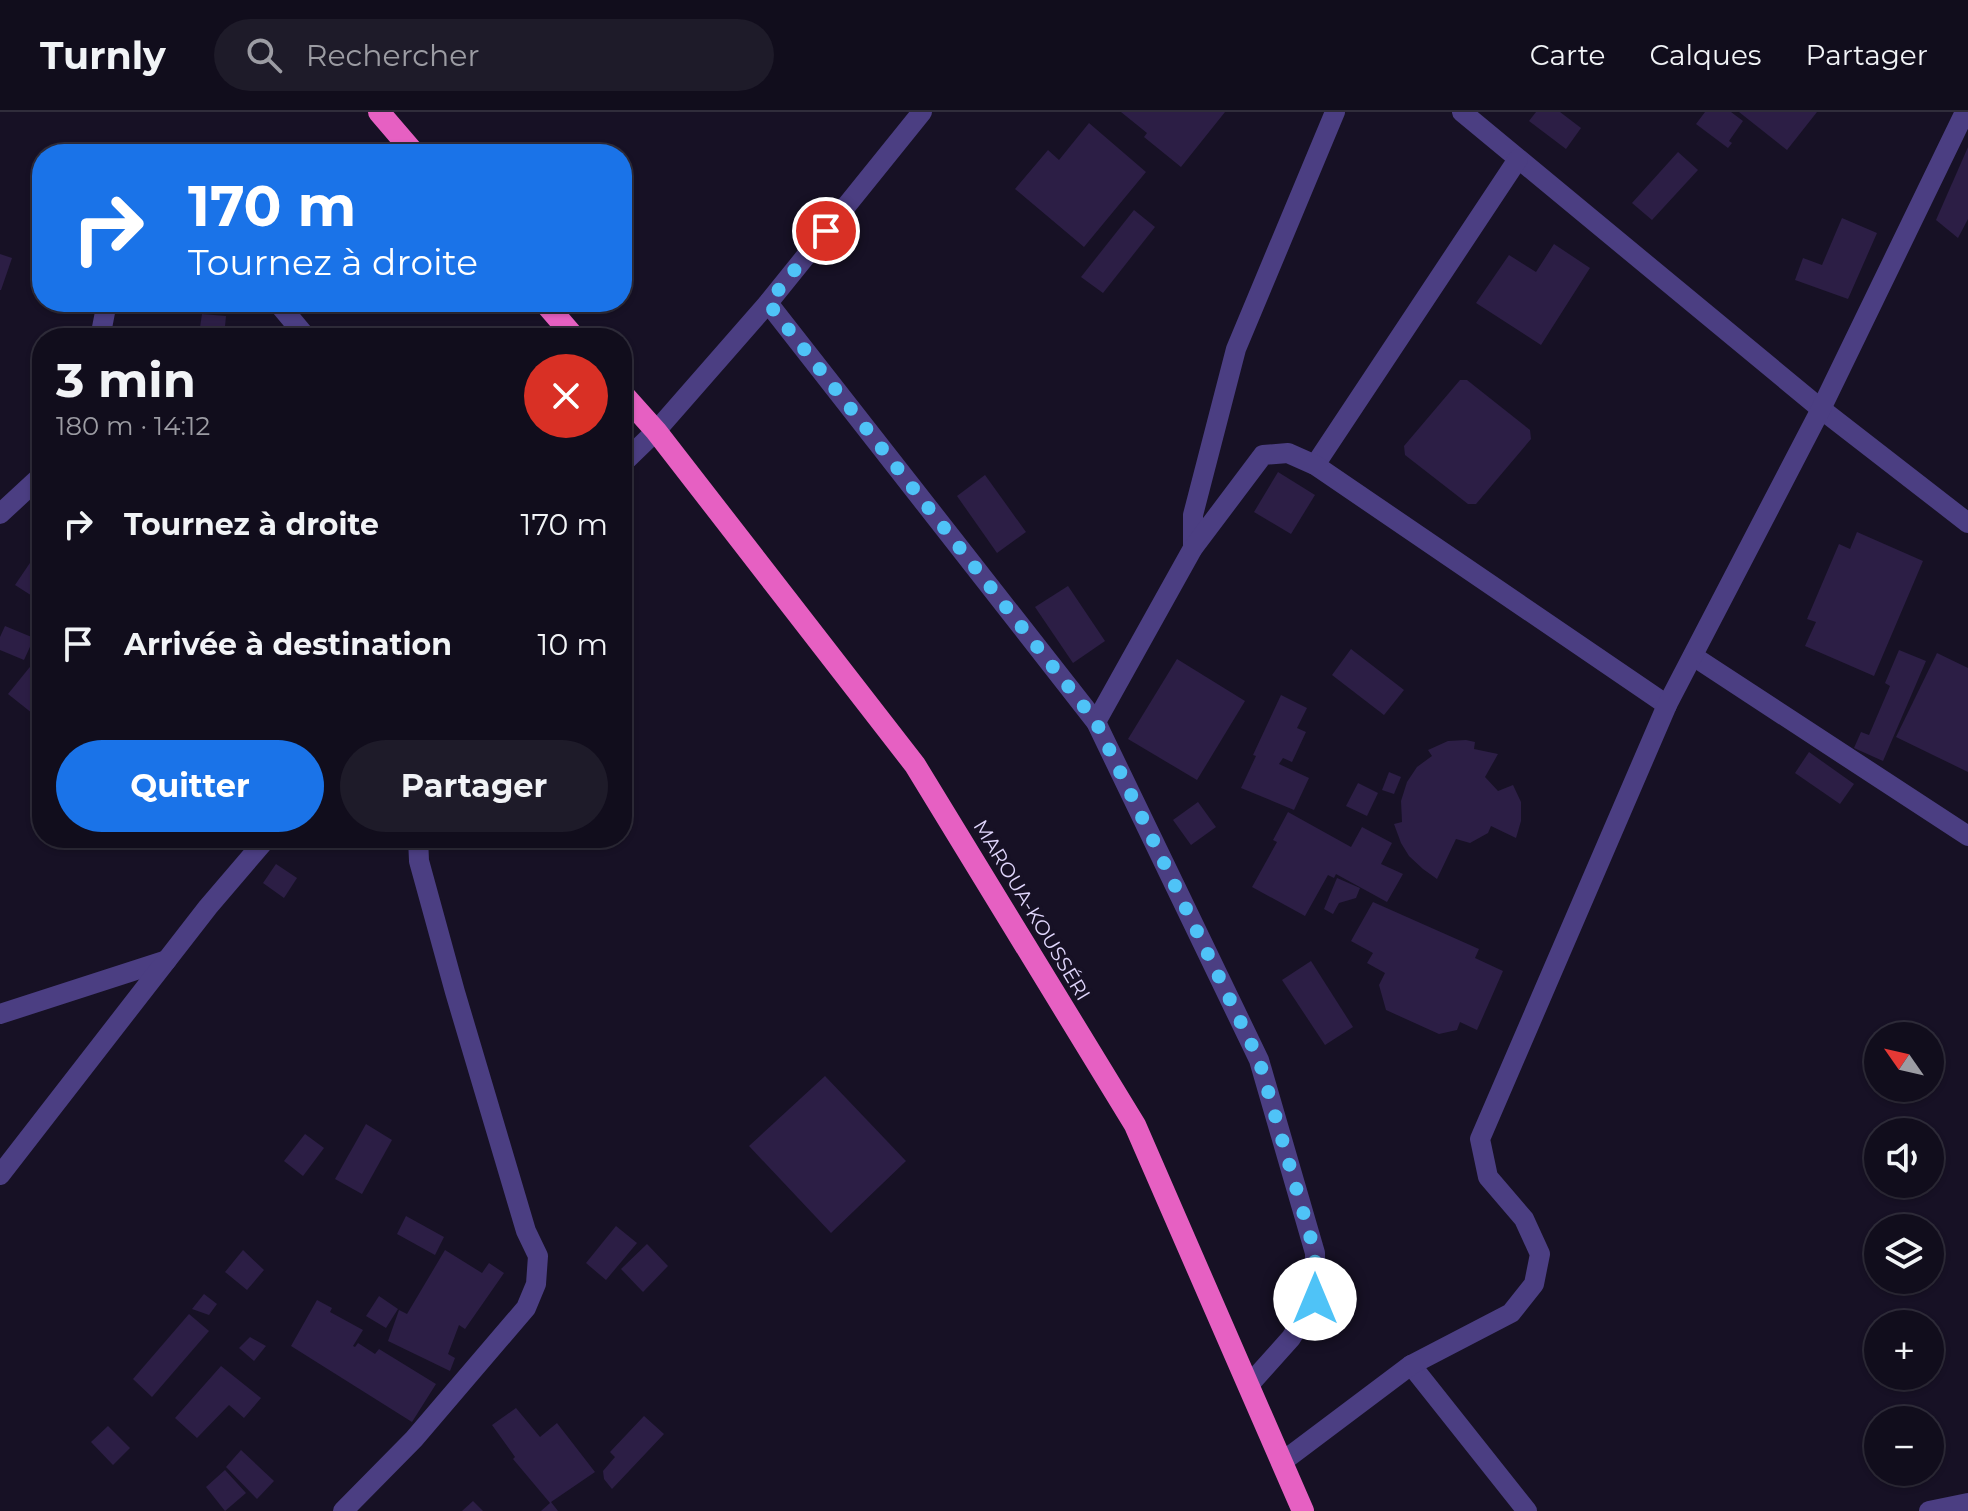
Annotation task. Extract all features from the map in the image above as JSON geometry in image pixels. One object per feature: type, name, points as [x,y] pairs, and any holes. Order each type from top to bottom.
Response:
[{"type":"highway","points":[[379,112],[406,144]]},
{"type":"highway","points":[[553,312],[566,328]]},
{"type":"highway","name":"MAROUA-KOUSSÉRI","points":[[632,404],[915,765],[1135,1125],[1303,1511]]},
{"type":"street","points":[[632,454],[768,303],[922,112]]},
{"type":"street","points":[[1193,548],[1193,515],[1236,349],[1335,112]]},
{"type":"street","points":[[1462,112],[1821,409],[1968,523]]},
{"type":"street","points":[[1282,1462],[1411,1365],[1511,1313],[1534,1284],[1540,1254],[1524,1219],[1488,1177],[1480,1139],[1667,705],[1821,409],[1965,112]]},
{"type":"street","points":[[1315,465],[1518,159]]},
{"type":"street","points":[[768,303],[1096,722],[1259,1060],[1315,1253],[1315,1299],[1291,1338],[1248,1386]]},
{"type":"street","points":[[285,312],[299,328]]},
{"type":"street","points":[[1096,722],[1193,548],[1263,455],[1288,453],[1315,465],[1667,705]]},
{"type":"street","points":[[0,514],[32,484]]},
{"type":"street","points":[[1693,656],[1968,836]]},
{"type":"street","points":[[0,1175],[208,907],[258,848]]},
{"type":"street","points":[[343,1511],[414,1439],[526,1308],[536,1284],[538,1256],[526,1231],[455,992],[419,861],[418,848]]},
{"type":"street","points":[[0,1014],[167,960]]},
{"type":"street","points":[[1411,1365],[1527,1511]]},
{"type":"street","points":[[1929,1511],[1968,1503]]},
{"type":"building","points":[[1121,112],[1225,112],[1181,167],[1144,137],[1147,133]]},
{"type":"building","points":[[1536,112],[1560,112],[1581,128],[1566,149],[1529,121]]},
{"type":"building","points":[[1705,112],[1731,112],[1743,121],[1729,141],[1732,143],[1728,148],[1696,124]]},
{"type":"building","points":[[1739,112],[1817,112],[1787,150]]},
{"type":"building","points":[[1089,123],[1146,172],[1084,247],[1015,189],[1048,150],[1059,160]]},
{"type":"building","points":[[1968,147],[1968,219],[1958,238],[1936,220]]},
{"type":"building","points":[[1678,152],[1698,170],[1652,220],[1632,203]]},
{"type":"building","points":[[1134,210],[1155,227],[1103,293],[1081,277]]},
{"type":"building","points":[[1842,218],[1877,233],[1848,299],[1795,280],[1803,258],[1822,265]]},
{"type":"building","points":[[1554,244],[1590,268],[1541,345],[1476,303],[1509,255],[1536,272]]},
{"type":"building","points":[[0,254],[12,258],[1,290],[0,290]]},
{"type":"building","points":[[202,314],[226,316],[225,328],[200,328]]},
{"type":"building","points":[[1460,380],[1467,380],[1530,430],[1531,439],[1476,504],[1468,504],[1405,455],[1404,446]]},
{"type":"building","points":[[1278,472],[1315,495],[1291,534],[1254,512]]},
{"type":"building","points":[[985,475],[1026,532],[997,553],[957,496]]},
{"type":"building","points":[[1857,532],[1923,561],[1874,676],[1805,646],[1816,622],[1807,619],[1839,544],[1850,549]]},
{"type":"building","points":[[32,560],[32,596],[15,585]]},
{"type":"building","points":[[1068,586],[1105,641],[1073,663],[1035,607]]},
{"type":"building","points":[[5,626],[32,637],[24,660],[0,650],[0,637]]},
{"type":"building","points":[[1351,649],[1404,690],[1384,715],[1332,675]]},
{"type":"building","points":[[1899,650],[1926,661],[1883,761],[1854,748],[1861,732],[1869,735],[1890,686],[1885,683]]},
{"type":"building","points":[[1937,653],[1968,668],[1968,772],[1896,737]]},
{"type":"building","points":[[1177,659],[1245,701],[1197,780],[1128,739]]},
{"type":"building","points":[[32,664],[32,713],[8,694]]},
{"type":"building","points":[[1281,695],[1307,708],[1297,728],[1306,732],[1292,762],[1283,758],[1279,764],[1309,778],[1294,810],[1241,788]]},
{"type":"building","points":[[1448,741],[1475,742],[1474,749],[1498,754],[1485,777],[1498,791],[1513,785],[1521,802],[1521,821],[1516,838],[1491,826],[1488,833],[1470,843],[1456,839],[1437,879],[1409,856],[1394,824],[1402,822],[1401,801],[1407,782],[1417,767],[1432,756],[1428,750]]},
{"type":"building","points":[[1809,752],[1854,784],[1840,804],[1795,773]]},
{"type":"building","points":[[1389,772],[1401,777],[1394,794],[1382,790]]},
{"type":"building","points":[[1358,783],[1378,793],[1367,816],[1346,806]]},
{"type":"building","points":[[1198,802],[1216,827],[1191,845],[1173,820]]},
{"type":"building","points":[[1288,812],[1351,847],[1362,827],[1392,843],[1381,864],[1403,874],[1387,902],[1336,874],[1334,878],[1328,875],[1305,916],[1252,887],[1277,842],[1273,840]]},
{"type":"building","points":[[276,864],[297,878],[284,898],[263,883]]},
{"type":"building","points":[[1337,878],[1360,888],[1356,898],[1339,903],[1333,914],[1324,909]]},
{"type":"building","points":[[1373,902],[1479,949],[1475,958],[1503,971],[1477,1030],[1460,1022],[1457,1030],[1439,1034],[1386,1010],[1379,985],[1385,973],[1367,963],[1373,953],[1351,941]]},
{"type":"building","points":[[1311,961],[1353,1027],[1325,1045],[1282,980]]},
{"type":"building","points":[[825,1076],[906,1161],[831,1233],[749,1146]]},
{"type":"building","points":[[366,1124],[392,1140],[362,1194],[335,1179]]},
{"type":"building","points":[[305,1134],[324,1148],[303,1176],[284,1161]]},
{"type":"building","points":[[406,1216],[444,1237],[435,1255],[397,1234]]},
{"type":"building","points":[[616,1226],[637,1243],[606,1280],[586,1263]]},
{"type":"building","points":[[647,1244],[668,1266],[643,1292],[621,1269]]},
{"type":"building","points":[[243,1250],[264,1270],[247,1290],[225,1272]]},
{"type":"building","points":[[445,1250],[482,1273],[489,1263],[504,1273],[465,1329],[459,1325],[448,1354],[455,1358],[450,1371],[388,1341],[399,1310],[407,1314]]},
{"type":"building","points":[[204,1294],[217,1304],[209,1315],[192,1309]]},
{"type":"building","points":[[379,1296],[398,1309],[386,1328],[366,1316]]},
{"type":"building","points":[[317,1300],[332,1308],[330,1312],[363,1330],[353,1346],[358,1343],[375,1354],[379,1349],[436,1384],[412,1422],[291,1346]]},
{"type":"building","points":[[189,1314],[209,1331],[152,1397],[133,1379]]},
{"type":"building","points":[[250,1337],[266,1346],[254,1361],[239,1348]]},
{"type":"building","points":[[221,1366],[261,1398],[244,1418],[229,1405],[197,1438],[175,1418]]},
{"type":"building","points":[[516,1408],[540,1437],[557,1423],[595,1472],[551,1502],[558,1511],[541,1511],[550,1503],[513,1459],[515,1457],[492,1425]]},
{"type":"building","points":[[644,1416],[664,1434],[612,1489],[604,1479],[603,1471],[615,1457],[610,1452]]},
{"type":"building","points":[[108,1426],[130,1448],[113,1465],[91,1442]]},
{"type":"building","points":[[241,1450],[274,1481],[257,1499],[226,1467]]},
{"type":"building","points":[[225,1470],[246,1493],[225,1511],[206,1487]]},
{"type":"building","points":[[473,1501],[483,1511],[462,1511]]},
{"type":"route","points":[[826,231],[768,303],[1096,722],[1259,1060],[1315,1253],[1315,1299]]}]
